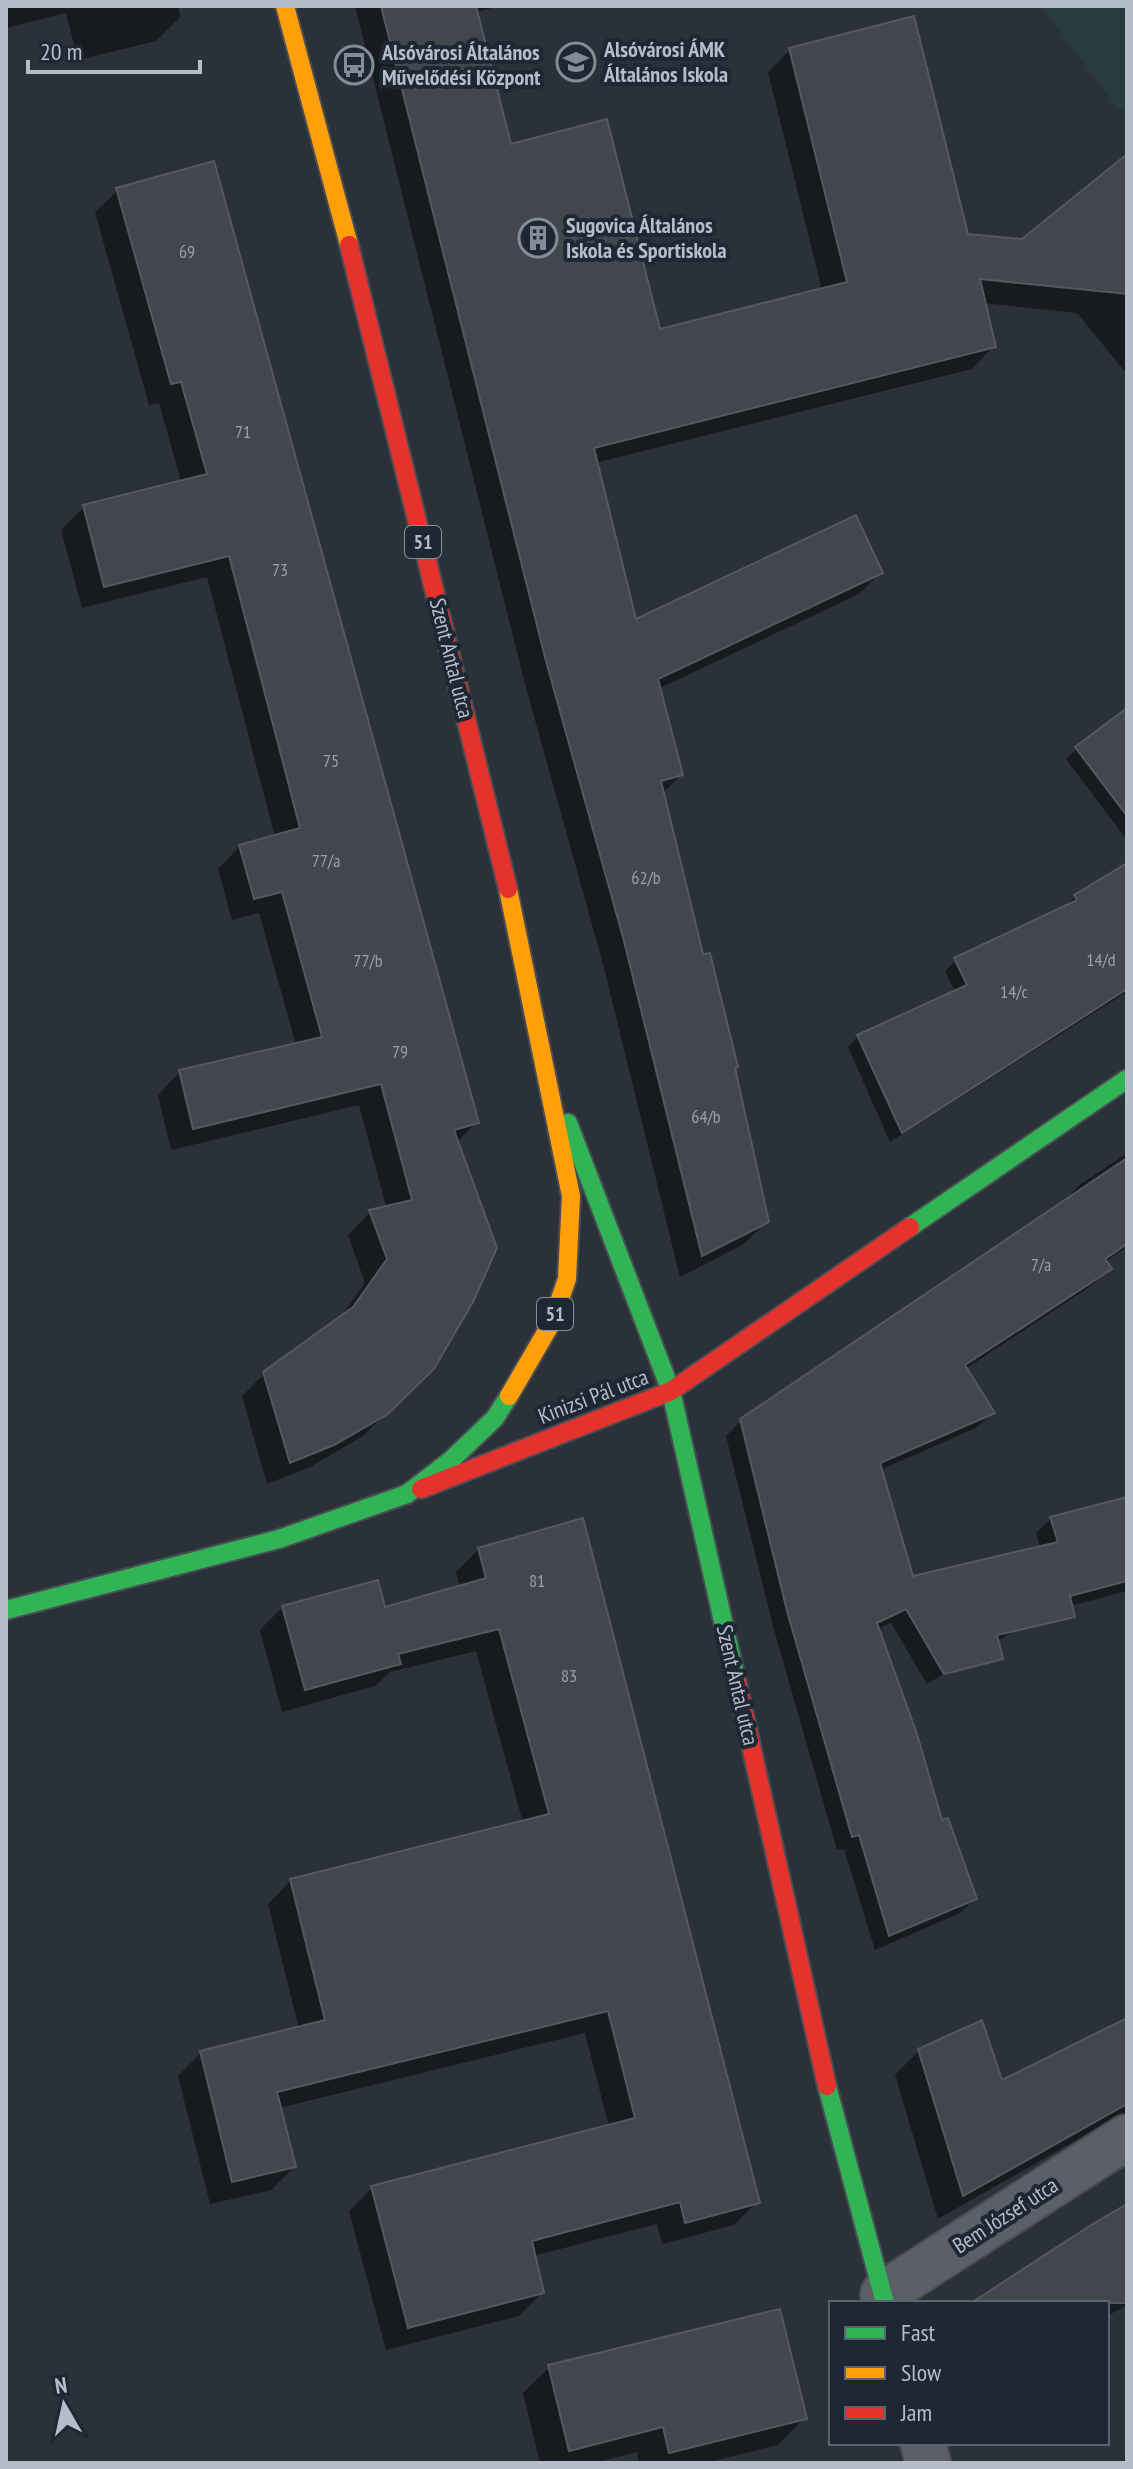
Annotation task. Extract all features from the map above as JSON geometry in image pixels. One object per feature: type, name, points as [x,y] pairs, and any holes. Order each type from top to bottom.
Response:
[{"type":"street","name":"Szent Antal utca","points":[[285,6],[357,273],[522,947],[551,1080],[571,1196],[567,1279],[552,1322],[530,1365],[495,1418],[450,1461],[407,1494]]},
{"type":"street","name":"Kinizsi Pál utca","points":[[6,1610],[279,1539],[407,1494],[671,1391],[1127,1079]]},
{"type":"street","name":"Szent Antal utca","points":[[551,1080],[671,1391],[828,2089],[884,2298]]},
{"type":"street","name":"Bem József utca","points":[[884,2298],[1127,2137]]},
{"type":"green space","points":[[1041,6],[1127,6],[1127,103],[1119,110]]},
{"type":"building","name":"Sugovica Általános Iskola és Sportiskola","points":[[381,6],[476,6],[511,144],[607,119],[660,329],[847,282],[789,48],[914,16],[968,234],[1022,239],[1127,154],[1127,294],[980,279],[996,347],[594,448],[636,619],[856,515],[883,573],[658,679],[683,775],[661,781],[703,954],[710,953],[738,1067],[735,1068],[769,1222],[702,1256],[624,941],[546,661]]},
{"type":"building","points":[[214,161],[479,1123],[454,1130],[497,1248],[473,1302],[434,1369],[388,1414],[334,1445],[290,1463],[263,1372],[353,1307],[387,1259],[369,1210],[412,1200],[381,1084],[193,1129],[179,1070],[322,1037],[282,892],[254,899],[239,845],[300,828],[229,556],[104,587],[83,505],[207,474],[181,382],[171,384],[116,188]]},
{"type":"building","points":[[1127,708],[1127,816],[1075,747]]},
{"type":"building","points":[[1127,863],[1127,989],[902,1133],[857,1035],[967,985],[954,958],[1077,900],[1074,895]]},
{"type":"building","points":[[1127,1158],[1127,1244],[1105,1259],[1112,1269],[965,1365],[995,1413],[880,1463],[913,1576],[1058,1542],[1050,1517],[1127,1497],[1127,1581],[1070,1596],[1075,1617],[997,1635],[1003,1659],[944,1674],[906,1609],[877,1623],[917,1734],[942,1820],[948,1818],[977,1899],[889,1936],[859,1835],[852,1837],[787,1611],[740,1419]]},
{"type":"building","points":[[583,1518],[760,2203],[685,2223],[680,2202],[532,2241],[544,2293],[408,2328],[371,2186],[635,2118],[608,2011],[277,2092],[296,2167],[232,2182],[200,2051],[325,2020],[290,1879],[549,1814],[499,1629],[398,1654],[401,1664],[305,1690],[282,1606],[378,1580],[385,1607],[486,1578],[478,1548]]},
{"type":"building","points":[[1127,2018],[1127,2104],[963,2196],[918,2049],[982,2020],[1002,2080]]},
{"type":"building","points":[[1127,2204],[1127,2303],[974,2301]]},
{"type":"building","points":[[780,2309],[807,2419],[669,2453],[663,2427],[569,2451],[548,2365]]},
{"type":"traffic: fast","points":[[910,1227],[1127,1079]]},
{"type":"traffic: fast","points":[[568,1123],[671,1391],[737,1683]]},
{"type":"traffic: fast","points":[[6,1610],[279,1539],[407,1494],[450,1461],[495,1418],[509,1396]]},
{"type":"traffic: fast","points":[[827,2086],[884,2301]]},
{"type":"traffic: slow","points":[[285,6],[349,245]]},
{"type":"traffic: slow","points":[[508,889],[571,1196],[567,1279],[552,1322],[509,1396]]},
{"type":"traffic: jam","points":[[349,245],[508,889]]},
{"type":"traffic: jam","points":[[421,1489],[671,1391],[910,1227]]},
{"type":"traffic: jam","points":[[737,1683],[827,2086]]},
{"type":"place","name":"Alsóvárosi ÁMK Általános Iskola","points":[[576,62]]},
{"type":"place","name":"Alsóvárosi Általános Művelődési Központ","points":[[354,65]]},
{"type":"place","name":"Sugovica Általános Iskola és Sportiskola","points":[[538,238]]}]
